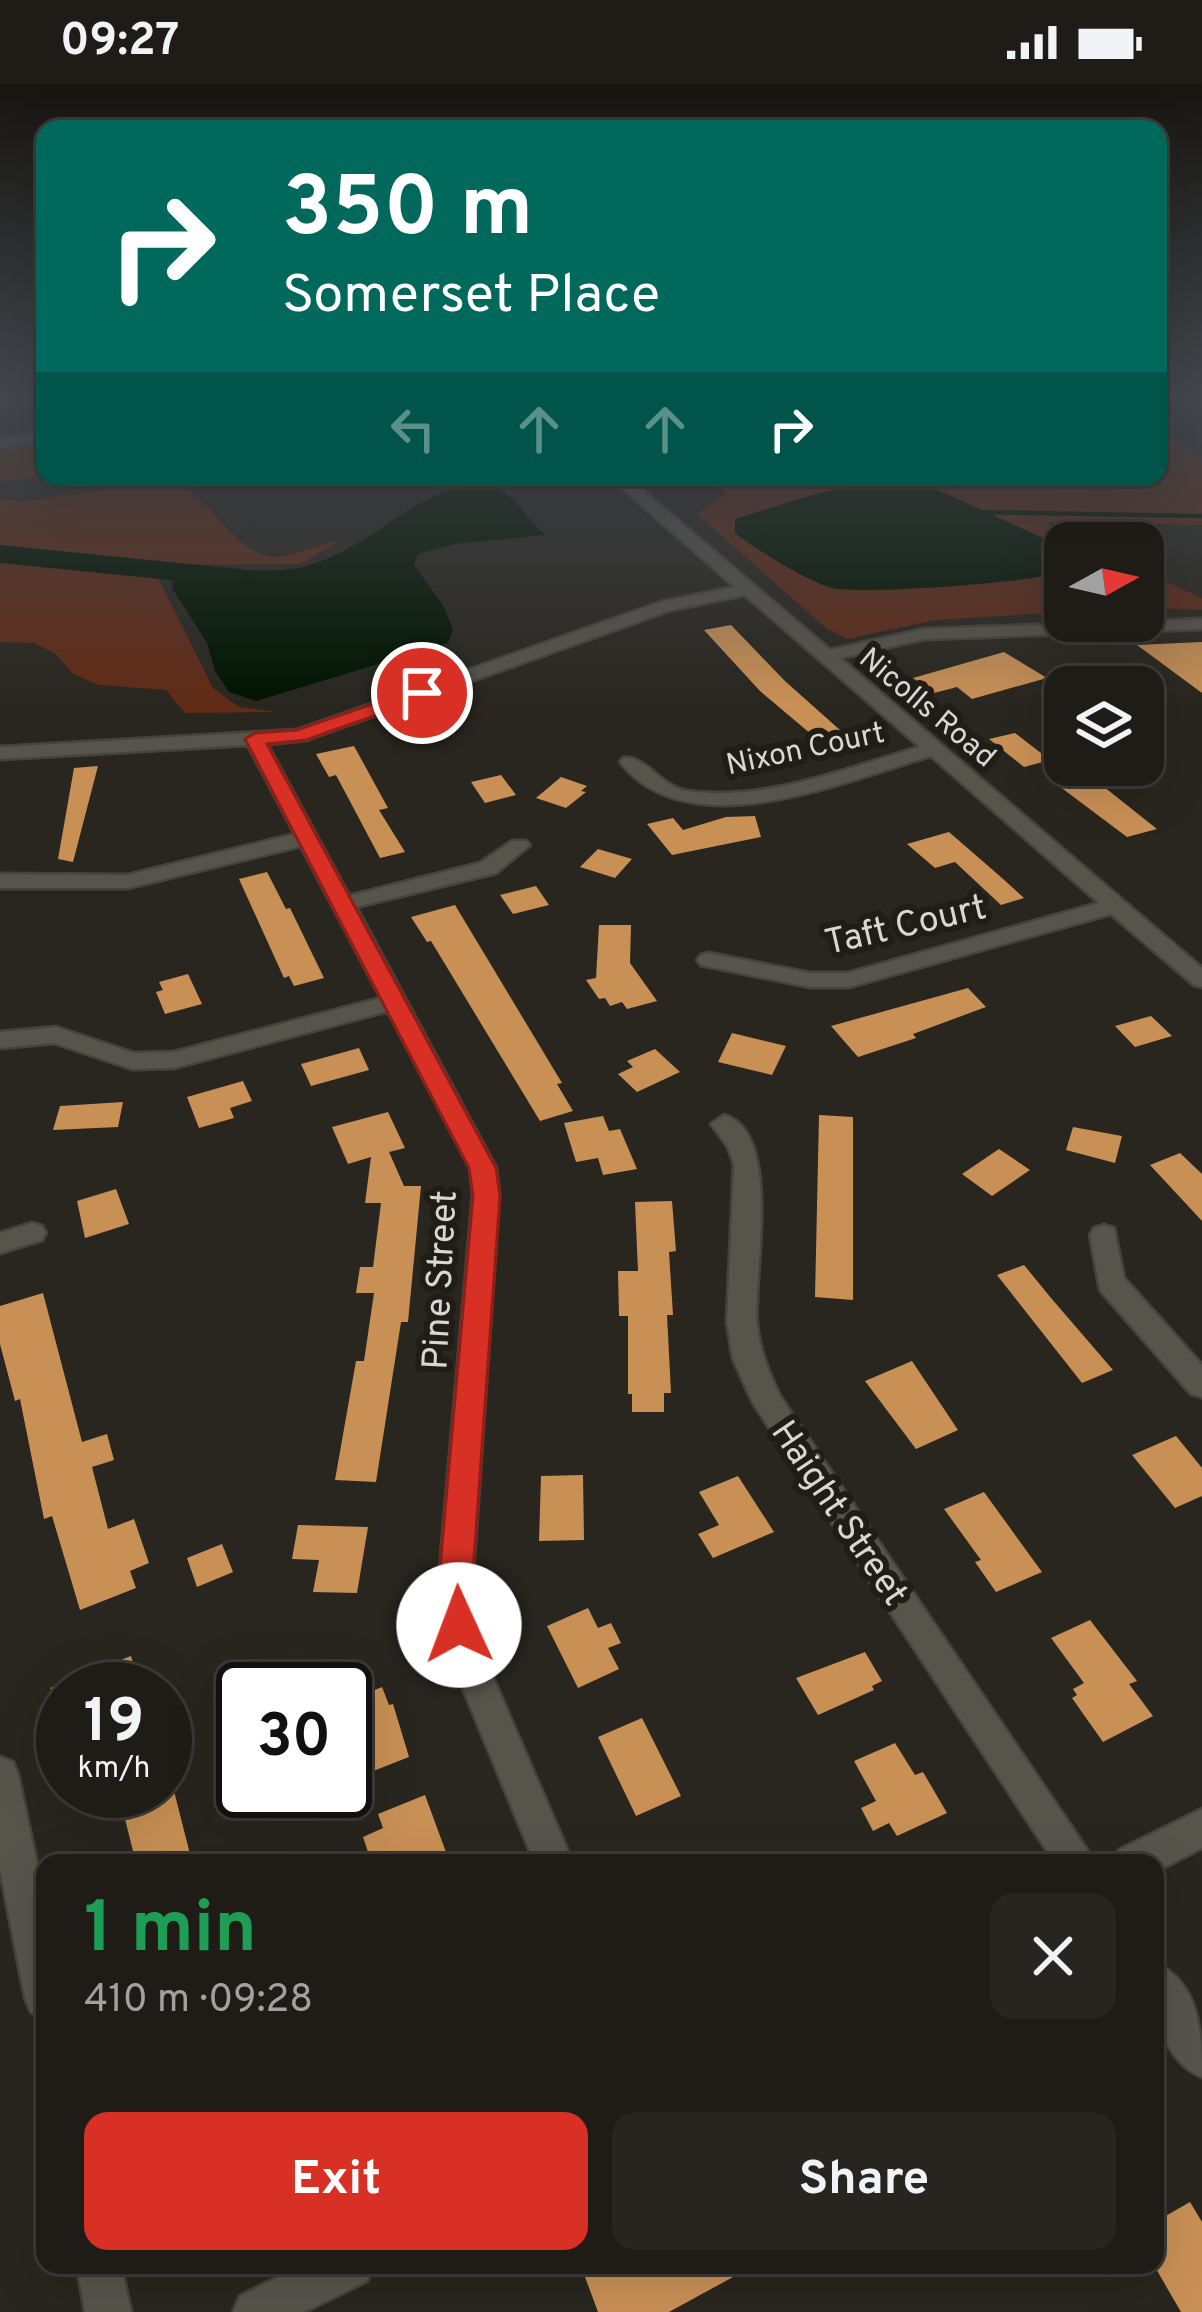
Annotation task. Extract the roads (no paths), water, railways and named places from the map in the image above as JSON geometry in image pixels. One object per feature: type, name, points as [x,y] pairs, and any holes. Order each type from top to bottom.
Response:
[{"type":"street","name":"Nicolls Road","points":[[641,498],[1202,980]]},
{"type":"street","points":[[0,753],[299,736],[667,606],[744,590]]},
{"type":"street","points":[[822,657],[925,634],[1202,624]]},
{"type":"street","name":"Pine Street","points":[[255,739],[483,1168],[486,1196],[454,1601],[464,1649],[550,1854]]},
{"type":"street","name":"Nixon Court","points":[[630,762],[648,783],[681,797],[719,797],[785,789],[932,750]]},
{"type":"street","points":[[0,881],[44,878],[75,886],[110,884],[306,838]]},
{"type":"street","points":[[342,904],[488,868],[519,845]]},
{"type":"street","name":"Taft Court","points":[[709,960],[810,980],[849,980],[1114,905]]},
{"type":"street","points":[[0,1040],[56,1035],[132,1060],[174,1060],[395,1002]]},
{"type":"street","name":"Haight Street","points":[[724,1124],[740,1144],[747,1165],[742,1322],[748,1359],[768,1403],[1071,1854]]},
{"type":"street","points":[[0,1243],[32,1233]]},
{"type":"street","points":[[1103,1235],[1110,1282],[1202,1385]]},
{"type":"street","points":[[0,1775],[36,1954]]},
{"type":"street","points":[[1150,1854],[1202,1828]]},
{"type":"street","points":[[1164,1997],[1202,2056]]},
{"type":"street","points":[[101,2274],[108,2312]]},
{"type":"street","points":[[256,2312],[333,2274]]},
{"type":"waterway","points":[[976,512],[1202,516]]},
{"type":"waterway","points":[[0,554],[240,578]]}]
